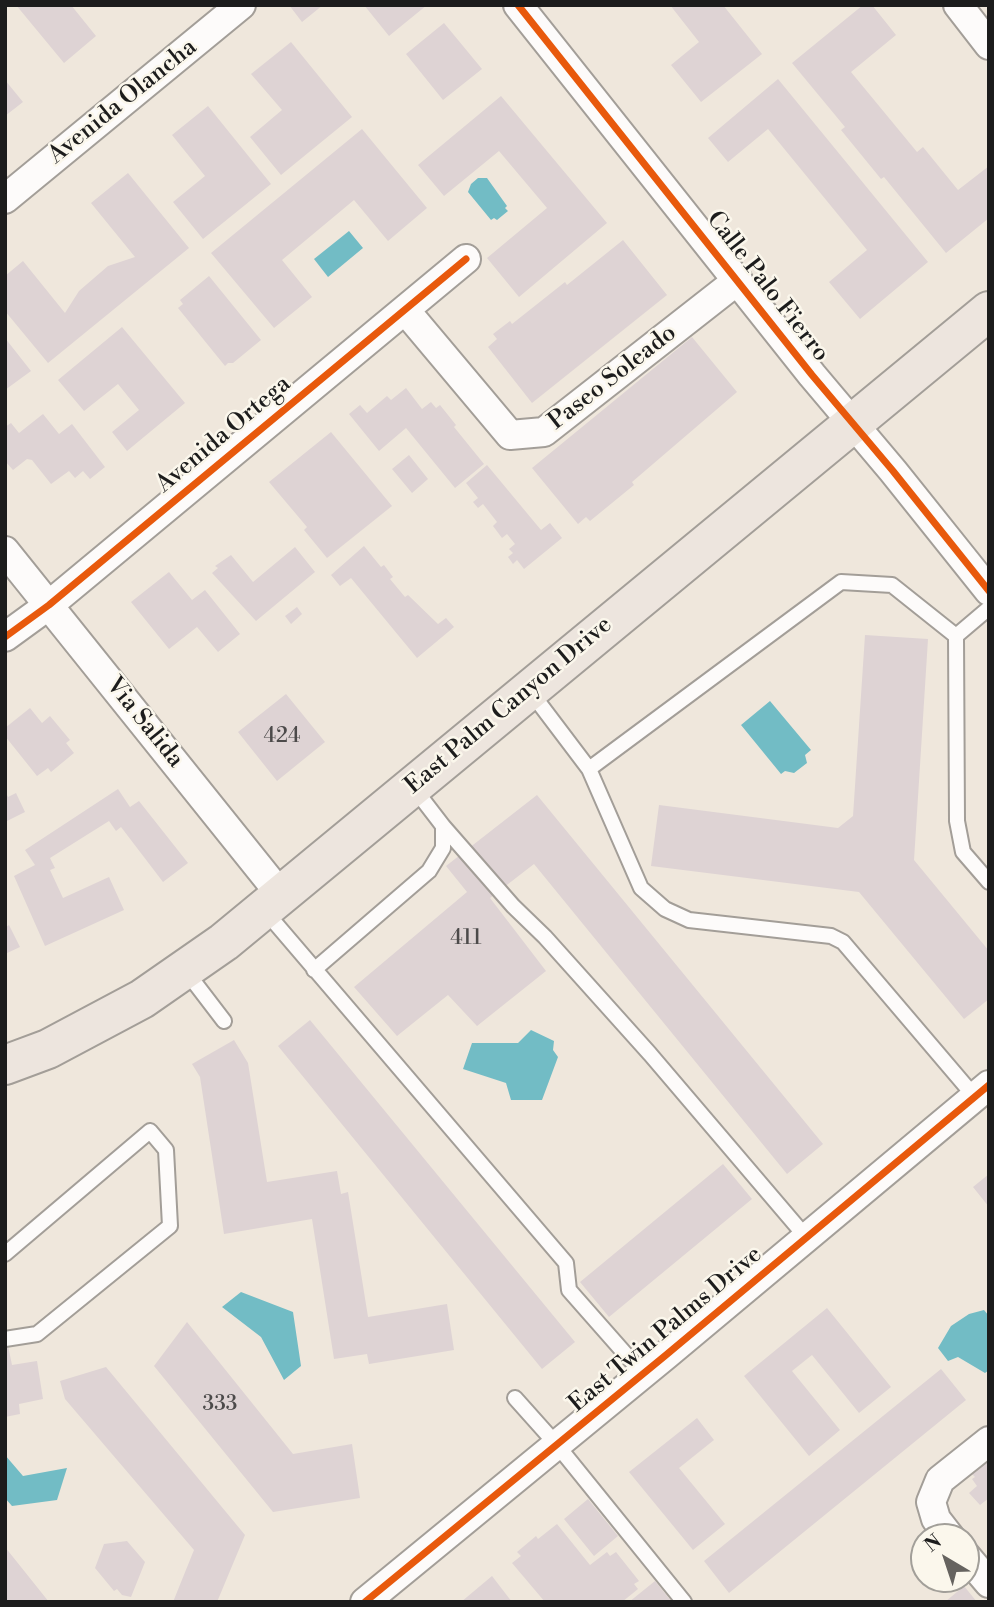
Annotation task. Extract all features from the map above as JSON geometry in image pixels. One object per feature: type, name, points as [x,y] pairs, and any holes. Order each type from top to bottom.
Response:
[{"type":"main road","name":"East Palm Canyon Drive","points":[[5,1065],[60,1043],[142,999],[185,970],[273,902],[989,311]]},
{"type":"street","name":"Avenida Olancha","points":[[5,199],[241,5]]},
{"type":"street","name":"Calle Palo Fierro","points":[[518,5],[989,591]]},
{"type":"street","points":[[958,5],[989,45]]},
{"type":"street","name":"Avenida Ortega","points":[[5,637],[49,605],[466,259]]},
{"type":"street","name":"Paseo Soleado","points":[[405,310],[510,435],[544,432],[738,280]]},
{"type":"street","name":"Via Salida","points":[[5,551],[49,605],[273,902]]},
{"type":"street","name":"East Twin Palms Drive","points":[[365,1602],[982,1091]]},
{"type":"street","points":[[938,1523],[931,1502],[940,1480],[989,1441]]},
{"type":"lane","points":[[589,769],[841,582],[892,586],[956,636]]},
{"type":"lane","points":[[989,608],[956,636],[957,821],[963,852],[989,882]]},
{"type":"lane","points":[[529,690],[589,769],[642,888],[665,909],[689,920],[831,936],[843,942],[982,1091]]},
{"type":"lane","points":[[413,787],[443,826],[650,1054],[806,1237]]},
{"type":"lane","points":[[314,970],[429,871],[443,848],[443,826]]},
{"type":"lane","points":[[273,902],[314,970],[566,1263],[569,1290],[643,1374]]},
{"type":"lane","points":[[185,970],[224,1021]]},
{"type":"lane","points":[[5,1254],[150,1131],[166,1150],[170,1226],[37,1334],[5,1339]]},
{"type":"lane","points":[[515,1398],[684,1602]]},
{"type":"water","points":[[478,178],[487,178],[507,206],[505,208],[508,211],[497,220],[491,220],[468,192],[471,184]]},
{"type":"water","points":[[349,231],[363,248],[328,277],[314,259]]},
{"type":"water","points":[[770,701],[811,750],[805,755],[807,763],[794,773],[785,771],[781,774],[741,725]]},
{"type":"water","points":[[531,1030],[554,1041],[553,1050],[558,1057],[542,1100],[511,1100],[506,1083],[463,1069],[472,1043],[518,1043]]},
{"type":"water","points":[[241,1292],[293,1312],[301,1366],[284,1380],[261,1337],[222,1307]]},
{"type":"water","points":[[984,1310],[989,1316],[989,1370],[985,1373],[958,1357],[948,1361],[938,1348],[951,1326],[969,1314]]},
{"type":"water","points":[[5,1455],[23,1476],[67,1468],[57,1500],[12,1506],[5,1498]]},
{"type":"building","points":[[16,5],[71,5],[96,36],[64,63]]},
{"type":"building","points":[[289,5],[323,5],[302,22]]},
{"type":"building","points":[[364,5],[427,5],[389,36]]},
{"type":"building","points":[[670,5],[723,5],[762,54],[701,102],[671,65],[699,42]]},
{"type":"building","points":[[863,5],[872,5],[896,35],[851,72],[917,152],[923,147],[958,190],[989,166],[989,218],[946,253],[884,177],[881,179],[841,130],[845,127],[792,63]]},
{"type":"building","points":[[444,23],[482,69],[443,100],[406,54]]},
{"type":"building","points":[[291,42],[352,117],[281,175],[250,137],[282,110],[251,74]]},
{"type":"building","points":[[778,79],[928,262],[860,319],[829,282],[867,250],[768,129],[728,162],[708,138]]},
{"type":"building","points":[[5,80],[23,102],[5,116]]},
{"type":"building","points":[[501,96],[607,223],[519,297],[487,258],[547,208],[499,151],[444,196],[418,165]]},
{"type":"building","points":[[208,106],[271,184],[203,239],[173,202],[205,176],[172,135]]},
{"type":"building","points":[[362,129],[427,208],[388,241],[354,200],[282,260],[312,297],[274,328],[211,253]]},
{"type":"building","points":[[128,173],[189,248],[48,363],[5,311],[5,276],[23,261],[65,313],[79,291],[108,266],[135,257],[91,203]]},
{"type":"building","points":[[623,240],[667,295],[532,403],[488,347],[497,339],[493,334],[510,321],[512,324],[565,282],[567,285]]},
{"type":"building","points":[[209,276],[261,340],[233,363],[225,366],[178,308],[183,304],[180,300]]},
{"type":"building","points":[[122,327],[185,403],[127,451],[112,432],[139,410],[118,384],[84,411],[58,380]]},
{"type":"building","points":[[692,337],[737,392],[632,482],[634,485],[590,521],[586,517],[578,524],[532,468]]},
{"type":"building","points":[[5,338],[31,371],[5,390]]},
{"type":"building","points":[[406,388],[422,409],[431,402],[436,408],[440,405],[484,464],[455,488],[406,428],[379,451],[349,414],[360,405],[367,413],[387,396],[391,400]]},
{"type":"building","points":[[43,414],[59,434],[72,424],[105,467],[90,479],[83,471],[75,478],[69,471],[51,484],[32,460],[27,459],[13,470],[5,461],[5,427],[11,423],[19,433]]},
{"type":"building","points":[[331,432],[392,506],[327,558],[304,530],[307,527],[269,482]]},
{"type":"building","points":[[409,455],[428,479],[412,493],[392,469]]},
{"type":"building","points":[[487,465],[541,530],[550,523],[562,538],[524,569],[517,560],[513,564],[508,557],[513,553],[509,549],[515,544],[507,534],[502,538],[493,526],[497,522],[483,504],[478,508],[473,502],[478,498],[466,483]]},
{"type":"building","points":[[364,546],[381,567],[384,565],[393,577],[390,579],[405,597],[408,595],[438,624],[446,618],[454,627],[417,658],[351,578],[340,586],[331,575]]},
{"type":"building","points":[[295,547],[315,572],[256,621],[212,573],[218,568],[215,566],[231,555],[253,582]]},
{"type":"building","points":[[169,572],[192,600],[205,590],[240,634],[218,652],[197,627],[169,649],[131,602]]},
{"type":"building","points":[[297,607],[302,614],[291,624],[285,616]]},
{"type":"building","points":[[865,635],[928,639],[914,860],[989,951],[989,999],[964,1019],[859,892],[651,866],[659,805],[838,828],[853,816]]},
{"type":"building","points":[[286,694],[325,742],[277,781],[238,732]]},
{"type":"building","points":[[30,708],[42,723],[50,716],[70,740],[66,743],[74,753],[51,772],[48,768],[37,776],[5,736],[5,728]]},
{"type":"building","points":[[118,789],[130,807],[139,801],[188,863],[163,882],[121,827],[116,831],[109,821],[50,858],[55,868],[50,870],[63,898],[109,877],[124,910],[45,946],[14,876],[35,865],[25,850]]},
{"type":"building","points":[[5,791],[8,797],[16,793],[25,812],[5,822]]},
{"type":"building","points":[[537,795],[823,1144],[787,1174],[534,864],[490,898],[546,971],[477,1026],[448,995],[397,1036],[354,987],[467,892],[446,866]]},
{"type":"building","points":[[9,925],[20,947],[5,954],[5,928]]},
{"type":"building","points":[[310,1020],[575,1342],[542,1369],[278,1046]]},
{"type":"building","points":[[234,1040],[248,1063],[267,1182],[337,1171],[341,1194],[348,1192],[368,1317],[447,1304],[454,1350],[369,1364],[367,1354],[334,1359],[312,1219],[224,1234],[200,1077],[192,1064]]},
{"type":"building","points":[[723,1164],[752,1199],[609,1317],[580,1282]]},
{"type":"building","points":[[989,1174],[989,1207],[973,1187]]},
{"type":"building","points":[[827,1308],[891,1387],[859,1413],[812,1355],[792,1371],[840,1430],[809,1456],[744,1376]]},
{"type":"building","points":[[187,1322],[293,1454],[352,1444],[360,1498],[273,1512],[154,1366]]},
{"type":"building","points":[[5,1331],[12,1365],[37,1361],[43,1399],[19,1404],[20,1414],[5,1417]]},
{"type":"building","points":[[106,1367],[245,1535],[217,1602],[173,1602],[194,1550],[65,1399],[60,1381]]},
{"type":"building","points":[[941,1369],[966,1400],[729,1593],[704,1561]]},
{"type":"building","points":[[697,1418],[714,1440],[679,1468],[725,1524],[693,1550],[629,1472]]},
{"type":"building","points":[[989,1459],[989,1498],[980,1505],[969,1493],[977,1486],[971,1473]]},
{"type":"building","points":[[588,1499],[618,1536],[594,1556],[564,1519]]},
{"type":"building","points":[[557,1524],[590,1565],[607,1552],[610,1556],[616,1552],[639,1581],[634,1584],[638,1589],[622,1602],[545,1602],[512,1563],[521,1556],[517,1552],[536,1536],[538,1539]]},
{"type":"building","points":[[127,1541],[145,1562],[131,1597],[122,1595],[117,1589],[114,1591],[95,1568],[104,1544]]},
{"type":"building","points":[[5,1547],[49,1602],[5,1602]]},
{"type":"building","points":[[492,1576],[512,1602],[461,1602]]},
{"type":"building","points":[[655,1581],[672,1602],[629,1602]]},
{"type":"building","points":[[956,1593],[970,1593],[977,1602],[945,1602]]},
{"type":"cycle path","points":[[518,5],[812,375],[989,591]]},
{"type":"cycle path","points":[[5,637],[49,605],[466,259]]},
{"type":"cycle path","points":[[365,1602],[989,1085]]}]
